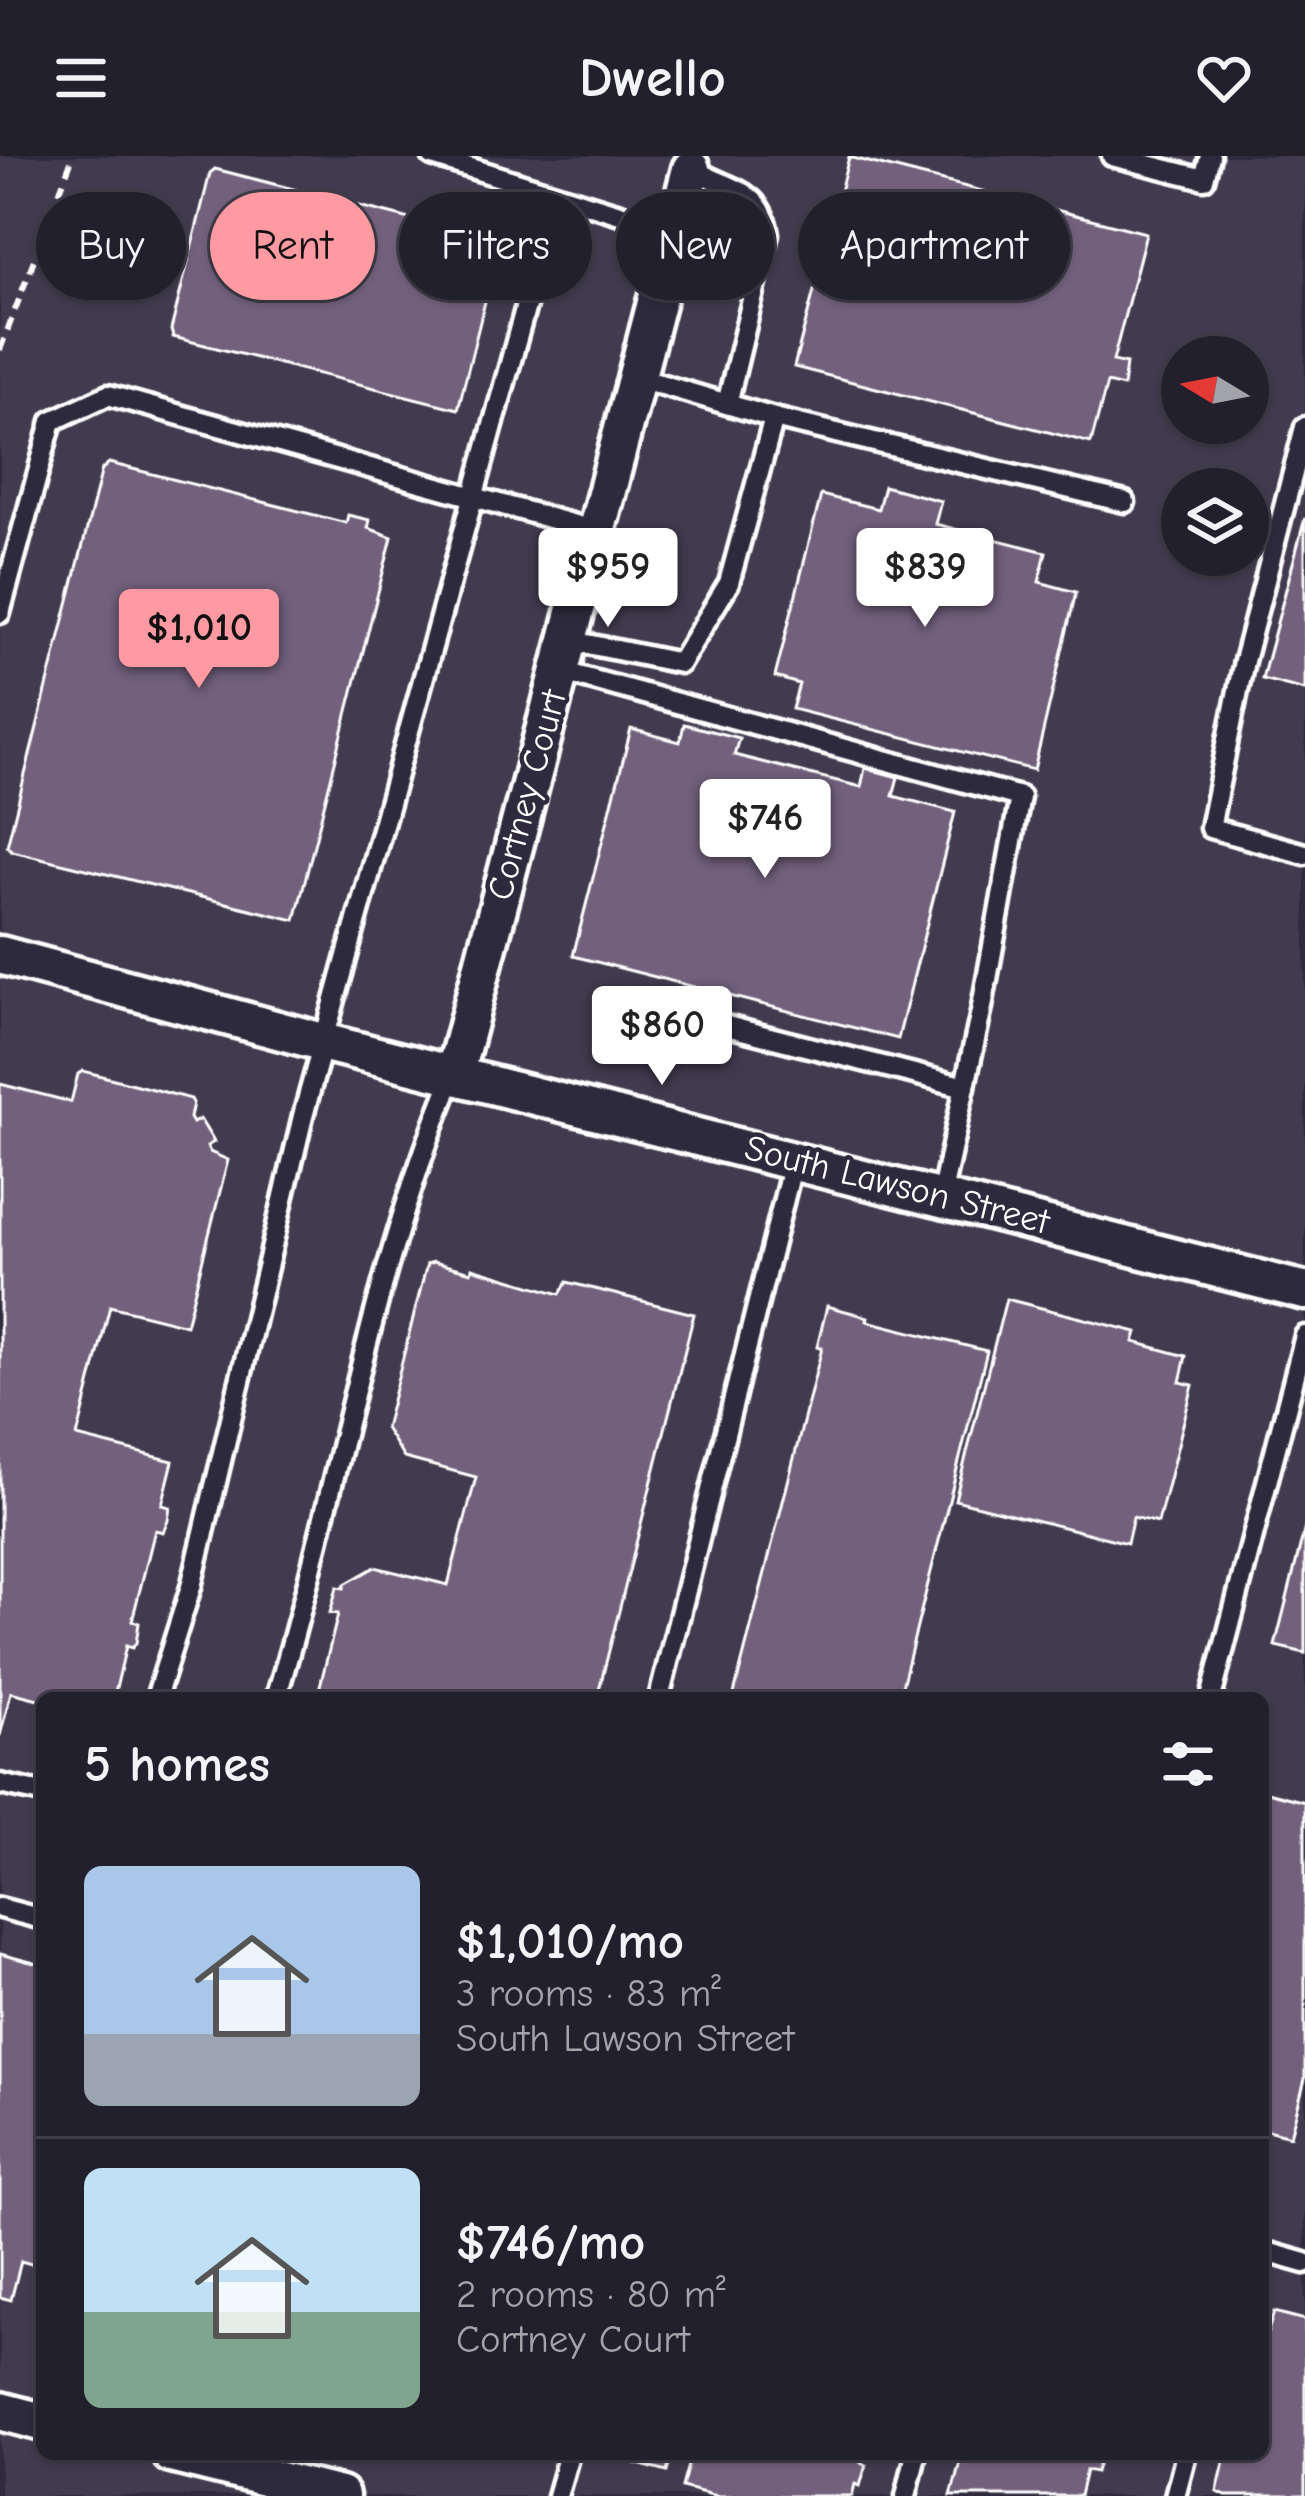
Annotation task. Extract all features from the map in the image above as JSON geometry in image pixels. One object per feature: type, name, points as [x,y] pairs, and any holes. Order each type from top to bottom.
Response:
[{"type":"street","name":"Cortney Court","points":[[684,192],[691,162]]},
{"type":"street","name":"Cortney Court","points":[[455,1072],[656,300]]},
{"type":"street","name":"South Lawson Street","points":[[0,955],[1305,1291]]},
{"type":"street","points":[[0,2411],[36,2420]]},
{"type":"street","points":[[195,2460],[340,2496]]},
{"type":"lane","points":[[432,156],[616,212]]},
{"type":"lane","points":[[1112,156],[1204,179],[1210,156]]},
{"type":"lane","points":[[691,162],[753,198],[765,213],[768,234],[728,404]]},
{"type":"lane","points":[[158,1692],[191,1587],[303,1116],[527,300]]},
{"type":"lane","points":[[636,377],[774,418],[1125,502]]},
{"type":"lane","points":[[0,613],[52,421],[108,395],[596,530]]},
{"type":"lane","points":[[564,656],[680,663],[729,583],[774,418]]},
{"type":"lane","points":[[1305,427],[1244,661],[1210,828],[1305,854]]},
{"type":"lane","points":[[564,656],[1020,797],[941,1197]]},
{"type":"lane","points":[[626,1000],[965,1087]]},
{"type":"lane","points":[[278,1692],[392,1251],[426,1141],[455,1072]]},
{"type":"lane","points":[[661,1692],[794,1159]]},
{"type":"lane","points":[[1213,1692],[1305,1336]]},
{"type":"lane","points":[[0,1784],[36,1792]]},
{"type":"lane","points":[[0,1908],[36,1917]]},
{"type":"lane","points":[[1269,2254],[1305,2263]]},
{"type":"lane","points":[[557,2496],[567,2460]]},
{"type":"lane","points":[[906,2496],[915,2460]]},
{"type":"lane","points":[[1175,2496],[1184,2460]]},
{"type":"path","points":[[0,350],[73,156]]},
{"type":"shaded area","points":[[0,156],[1305,156],[1305,2496],[0,2496]]},
{"type":"building","points":[[849,157],[986,192],[840,192]]},
{"type":"building","points":[[215,169],[305,192],[210,192],[210,300],[375,300],[375,210],[399,216],[399,300],[485,300],[458,409],[173,337],[178,300],[186,300],[186,270],[210,173]]},
{"type":"building","points":[[1070,214],[1146,233],[1113,361],[1126,364],[1123,387],[1107,383],[1091,443],[794,367],[812,300],[1070,300]]},
{"type":"building","points":[[109,463],[346,523],[348,515],[370,520],[368,528],[392,537],[295,920],[7,846],[102,469]]},
{"type":"building","points":[[884,486],[941,501],[935,524],[1046,552],[1039,582],[1076,592],[1034,770],[792,709],[799,684],[775,677],[821,495],[878,509]]},
{"type":"building","points":[[1305,518],[1305,690],[1262,679]]},
{"type":"building","points":[[684,724],[739,738],[734,755],[861,787],[865,768],[898,777],[893,796],[955,812],[898,1039],[573,956],[631,729],[680,742]]},
{"type":"building","points":[[83,1071],[191,1099],[190,1118],[193,1123],[200,1119],[214,1142],[207,1146],[210,1152],[228,1160],[186,1325],[110,1306],[77,1437],[173,1461],[162,1505],[170,1507],[168,1520],[163,1532],[155,1530],[132,1621],[139,1623],[136,1643],[132,1648],[126,1646],[115,1692],[36,1692],[36,1698],[11,1692],[0,1736],[0,1084],[71,1102]]},
{"type":"building","points":[[427,1264],[471,1272],[472,1268],[560,1294],[567,1282],[694,1314],[599,1692],[318,1692],[338,1614],[330,1613],[337,1587],[344,1588],[375,1567],[448,1585],[476,1477],[404,1458],[385,1428]]},
{"type":"building","points":[[1006,1299],[1137,1332],[1134,1342],[1186,1356],[1180,1382],[1193,1385],[1158,1523],[1133,1517],[1127,1543],[955,1500]]},
{"type":"building","points":[[827,1306],[868,1317],[867,1321],[987,1351],[901,1692],[735,1692],[822,1348],[817,1347]]},
{"type":"building","points":[[1305,1527],[1305,1653],[1275,1646]]},
{"type":"building","points":[[1269,1793],[1305,1802],[1305,2079],[1290,2136],[1269,2131]]},
{"type":"building","points":[[0,1954],[36,1963],[36,2265],[21,2261],[11,2300],[0,2297]]},
{"type":"building","points":[[1274,2312],[1305,2320],[1305,2496],[1226,2496],[1217,2492],[1225,2460],[1269,2460],[1269,2328]]},
{"type":"building","points":[[622,2460],[670,2460],[667,2472]]},
{"type":"building","points":[[689,2460],[862,2460],[866,2465],[852,2496],[716,2496],[682,2487]]},
{"type":"building","points":[[960,2460],[1099,2460],[1096,2472],[1086,2470],[1080,2496],[951,2496]]}]
